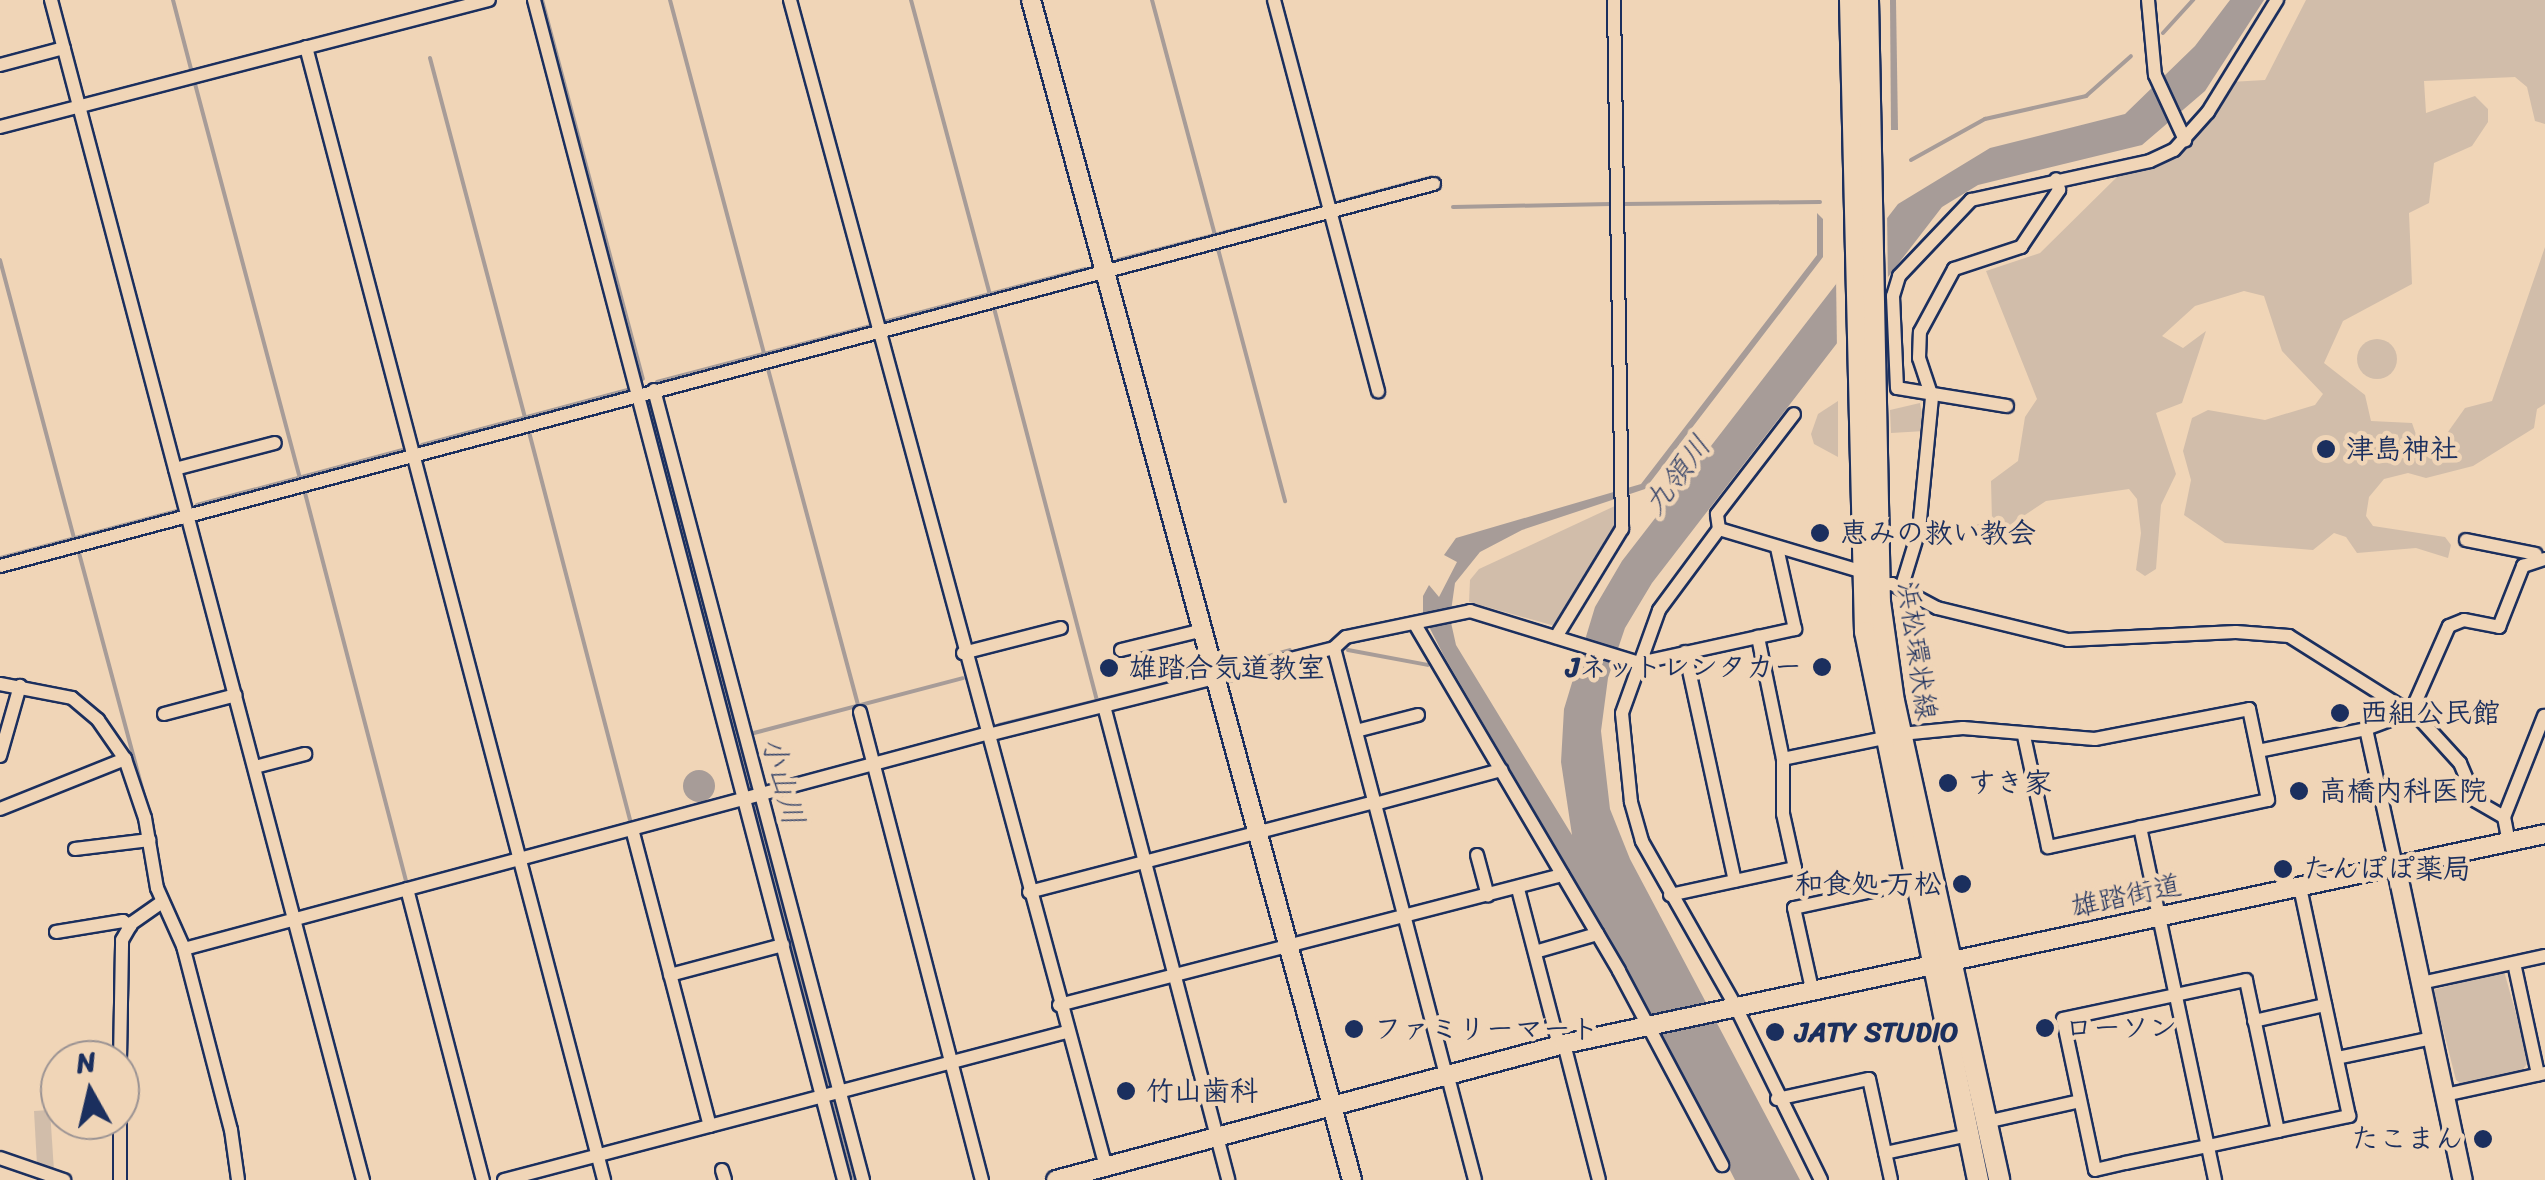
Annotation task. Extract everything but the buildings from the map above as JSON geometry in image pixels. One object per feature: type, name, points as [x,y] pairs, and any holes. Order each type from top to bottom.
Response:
[{"type":"main road","name":"浜松環状線","points":[[1850,0],[1860,571],[1941,962],[1978,1180]]},
{"type":"main road","name":"浜松環状線","points":[[1868,0],[1878,585],[1892,736],[1914,882],[1941,962],[1999,1180]]},
{"type":"street","points":[[51,0],[364,1180]]},
{"type":"street","points":[[0,126],[488,0]]},
{"type":"street","points":[[534,0],[639,394],[705,613]]},
{"type":"street","points":[[790,0],[1105,1172]]},
{"type":"street","points":[[1031,0],[1199,630],[1260,833],[1352,1180]]},
{"type":"street","points":[[1274,0],[1378,391]]},
{"type":"street","points":[[1556,637],[1622,529],[1614,0]]},
{"type":"street","points":[[2148,0],[2154,76],[2182,133]]},
{"type":"street","points":[[2007,406],[1932,397],[1897,388],[1896,282],[1960,206],[2056,179],[2150,162],[2182,133],[2277,0]]},
{"type":"street","points":[[306,47],[604,1180]]},
{"type":"street","points":[[0,65],[64,48]]},
{"type":"street","points":[[1901,589],[1919,530],[1932,397],[1917,345],[1946,278],[1963,262],[2014,254],[2059,190],[2056,179]]},
{"type":"street","points":[[0,566],[1434,184]]},
{"type":"street","points":[[654,390],[705,613],[830,1092],[844,1180]]},
{"type":"street","points":[[1794,414],[1717,514],[1719,530],[1659,610],[1622,713],[1628,782],[1642,841],[1726,1007],[1821,1180]]},
{"type":"street","points":[[175,469],[274,443]]},
{"type":"street","points":[[1719,530],[1860,571]]},
{"type":"street","points":[[2466,540],[2511,554],[2545,556]]},
{"type":"street","points":[[184,949],[874,764],[1334,648],[1346,637],[1421,625],[1462,613],[1478,612],[1639,662],[1795,628],[1777,548]]},
{"type":"street","points":[[2258,751],[2366,728],[2410,712],[2449,626],[2458,620],[2499,628],[2520,572],[2545,556]]},
{"type":"street","points":[[1878,585],[1901,589],[1937,608],[2068,640],[2280,633],[2410,712],[2455,756],[2476,801],[2504,817]]},
{"type":"street","points":[[1421,625],[1597,934],[1722,1165]]},
{"type":"street","points":[[963,653],[1061,628]]},
{"type":"street","points":[[1121,650],[1199,630]]},
{"type":"street","points":[[1670,895],[1795,868],[1784,814],[1783,760],[1758,637]]},
{"type":"street","points":[[1334,648],[1475,1180]]},
{"type":"street","points":[[1685,652],[1735,881]]},
{"type":"street","points":[[0,684],[72,698],[98,720],[124,759],[149,840],[162,902],[184,949],[232,1130],[238,1180]]},
{"type":"street","points":[[0,756],[20,686]]},
{"type":"street","points":[[164,714],[236,695]]},
{"type":"street","points":[[1104,706],[1228,1180]]},
{"type":"street","points":[[1783,760],[1892,736],[1963,728],[2024,736],[2115,737],[2249,709],[2268,800],[2048,847],[2024,736]]},
{"type":"street","points":[[860,712],[982,1180]]},
{"type":"street","points":[[1356,731],[1418,715]]},
{"type":"street","points":[[2509,842],[2504,817],[2544,716]]},
{"type":"street","points":[[2366,728],[2463,1180]]},
{"type":"street","points":[[255,767],[305,754]]},
{"type":"street","points":[[0,808],[124,759]]},
{"type":"street","points":[[1029,892],[1501,770]]},
{"type":"street","points":[[2140,827],[2216,1180]]},
{"type":"street","points":[[632,829],[710,1126]]},
{"type":"street","name":"雄踏街道","points":[[1056,1180],[1105,1172],[1562,1045],[2545,834]]},
{"type":"street","points":[[76,848],[149,840]]},
{"type":"street","points":[[767,850],[783,945],[863,1180]]},
{"type":"street","points":[[1477,855],[1488,896]]},
{"type":"street","points":[[1059,1004],[1562,876]]},
{"type":"street","points":[[1812,989],[1794,908],[1914,882]]},
{"type":"street","points":[[2278,1131],[2246,980],[2063,1019],[2095,1170],[2349,1116],[2300,887]]},
{"type":"street","points":[[1518,888],[1600,1180]]},
{"type":"street","points":[[407,890],[484,1180]]},
{"type":"street","points":[[120,1040],[120,950],[130,926],[162,902]]},
{"type":"street","points":[[56,932],[123,921],[130,926]]},
{"type":"street","points":[[1535,952],[1597,934]]},
{"type":"street","points":[[670,974],[783,945]]},
{"type":"street","points":[[2421,983],[2545,956]]},
{"type":"street","points":[[2445,1095],[2542,1074],[2514,963]]},
{"type":"street","points":[[2254,1020],[2325,1005]]},
{"type":"street","points":[[504,1180],[1066,1032]]},
{"type":"street","points":[[2336,1058],[2433,1038]]},
{"type":"street","points":[[1777,1099],[1869,1079],[1891,1180]]},
{"type":"street","points":[[1986,1122],[2080,1102]]},
{"type":"street","points":[[1885,1152],[1968,1135]]},
{"type":"street","points":[[120,1140],[120,1180]]},
{"type":"street","points":[[0,1158],[64,1180]]},
{"type":"shaded area","points":[[1890,0],[1896,0],[1898,130],[1891,130]]},
{"type":"shaded area","points":[[2230,0],[2264,0],[2205,91],[2142,145],[1978,185],[1942,207],[1652,583],[1625,628],[1608,678],[1601,731],[1610,809],[1630,859],[1800,1180],[1735,1180],[1623,962],[1444,656],[1423,615],[1423,596],[1429,585],[1439,597],[1457,562],[1444,555],[1456,538],[1641,484],[1817,255],[1817,213],[1823,219],[1823,257],[1645,489],[1522,530],[1480,552],[1455,583],[1450,618],[1456,645],[1572,835],[1561,762],[1564,709],[1595,607],[1622,561],[1898,204],[1990,148],[2125,114],[2195,46]]},
{"type":"shaded area","points":[[2306,0],[2545,0],[2545,124],[2535,121],[2527,87],[2515,77],[2424,81],[2426,113],[2475,96],[2488,109],[2488,122],[2472,146],[2434,163],[2429,203],[2409,213],[2412,284],[2343,321],[2324,363],[2365,395],[2371,421],[2412,423],[2420,446],[2438,446],[2465,408],[2492,401],[2545,247],[2545,404],[2537,409],[2534,428],[2473,466],[2426,478],[2408,473],[2384,479],[2369,497],[2366,516],[2373,526],[2445,537],[2451,545],[2448,558],[2416,548],[2357,553],[2346,537],[2334,533],[2313,550],[2225,543],[2184,515],[2191,480],[2183,451],[2192,418],[2208,410],[2265,420],[2315,405],[2323,394],[2282,351],[2264,296],[2244,291],[2195,306],[2162,336],[2183,348],[2206,331],[2182,403],[2156,413],[2176,474],[2161,505],[2156,569],[2145,576],[2136,570],[2141,533],[2137,499],[2129,489],[2046,501],[1999,532],[1971,532],[1971,526],[1992,521],[1991,481],[2018,461],[2025,417],[2037,399],[1986,271],[2040,253],[2119,175],[2151,165],[2230,82],[2265,80]]},
{"type":"shaded area","points":[[2377,339],[2391,345],[2397,359],[2391,373],[2377,379],[2363,373],[2357,359],[2363,345]]},
{"type":"shaded area","points":[[1838,401],[1838,457],[1814,444],[1811,434],[1818,414]]},
{"type":"shaded area","points":[[1920,403],[1925,431],[1891,433],[1890,410]]},
{"type":"shaded area","points":[[1617,505],[1617,527],[1555,626],[1469,602],[1470,580],[1479,569]]},
{"type":"shaded area","points":[[699,770],[711,774],[715,786],[711,798],[699,802],[687,798],[683,786],[687,774]]},
{"type":"shaded area","points":[[2504,971],[2529,1060],[2521,1073],[2463,1085],[2456,1080],[2433,990]]},
{"type":"shaded area","points":[[34,1111],[40,1111],[40,1140],[52,1140],[54,1171],[37,1165]]},
{"type":"pier","points":[[1887,210],[1888,285],[1837,351],[1836,276]]},
{"type":"waterway","points":[[173,0],[192,73]]},
{"type":"waterway","points":[[542,0],[643,379]]},
{"type":"waterway","points":[[670,0],[764,354]]},
{"type":"waterway","points":[[911,0],[990,294]]},
{"type":"waterway","points":[[1152,0],[1215,235]]},
{"type":"waterway","points":[[2163,33],[2193,0]]},
{"type":"waterway","points":[[1911,160],[1985,119],[2086,96],[2131,56]]},
{"type":"waterway","points":[[430,58],[525,417]]},
{"type":"waterway","points":[[194,80],[300,478]]},
{"type":"waterway","points":[[1339,202],[1432,177]]},
{"type":"waterway","points":[[1623,204],[1820,202]]},
{"type":"waterway","points":[[1453,207],[1611,204]]},
{"type":"waterway","points":[[1118,260],[1319,208]]},
{"type":"waterway","points":[[1218,249],[1285,501]]},
{"type":"waterway","points":[[0,260],[74,538]]},
{"type":"waterway","points":[[884,322],[1085,269]]},
{"type":"waterway","points":[[994,308],[1097,701]]},
{"type":"waterway","points":[[657,382],[870,326]]},
{"type":"waterway","points":[[768,369],[858,706]]},
{"type":"waterway","points":[[422,445],[627,390]]},
{"type":"waterway","name":"小山川","points":[[649,399],[853,1180]]},
{"type":"waterway","points":[[529,432],[631,824]]},
{"type":"waterway","points":[[197,505],[402,450]]},
{"type":"waterway","points":[[305,493],[407,884]]},
{"type":"waterway","points":[[0,558],[177,511]]},
{"type":"waterway","points":[[79,553],[152,825]]},
{"type":"waterway","points":[[1228,667],[1290,650]]},
{"type":"waterway","points":[[1348,650],[1428,665]]},
{"type":"waterway","points":[[999,725],[1191,677]]},
{"type":"waterway","points":[[750,734],[963,678]]},
{"type":"waterway","name":"小山川","points":[[748,790],[752,789]]},
{"type":"place","name":"津島神社","points":[[2326,449]]},
{"type":"place","name":"恵みの救い教会","points":[[1820,533]]},
{"type":"place","name":"Jネットレンタカー","points":[[1822,667]]},
{"type":"place","name":"雄踏合気道教室","points":[[1109,668]]},
{"type":"place","name":"西組公民館","points":[[2340,713]]},
{"type":"place","name":"すき家","points":[[1948,783]]},
{"type":"place","name":"高橋内科医院","points":[[2299,791]]},
{"type":"place","name":"たんぽぽ薬局","points":[[2283,869]]},
{"type":"place","name":"和食処 万松","points":[[1962,884]]},
{"type":"place","name":"ローソン","points":[[2045,1028]]},
{"type":"place","name":"ファミリーマート","points":[[1354,1029]]},
{"type":"place","name":"JATY STUDIO","points":[[1775,1032]]},
{"type":"place","name":"竹山歯科","points":[[1126,1091]]},
{"type":"place","name":"たこまん","points":[[2483,1139]]},
{"type":"water label","name":"九領川","points":[[1677,475]]}]
